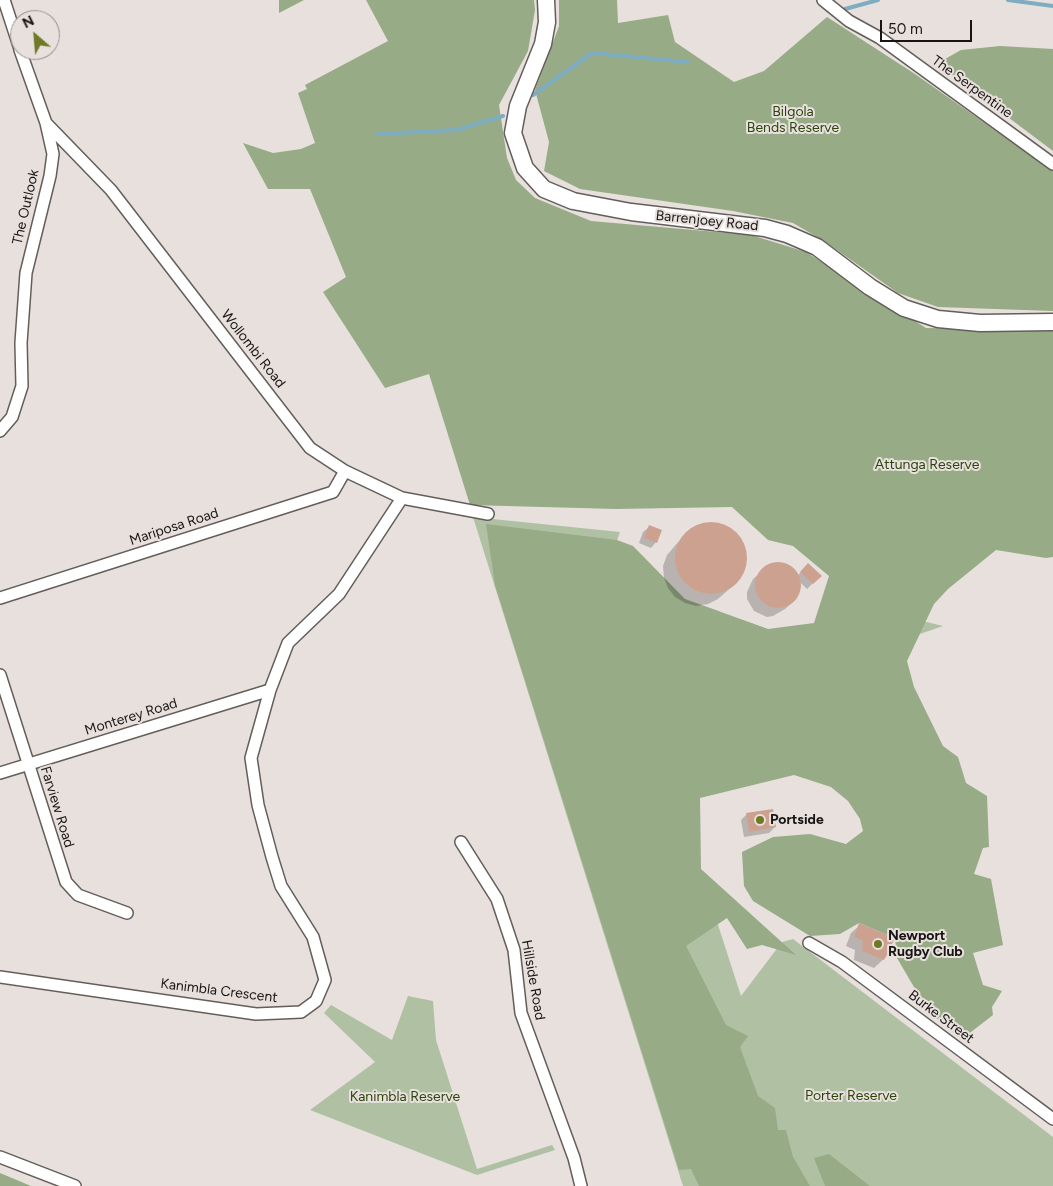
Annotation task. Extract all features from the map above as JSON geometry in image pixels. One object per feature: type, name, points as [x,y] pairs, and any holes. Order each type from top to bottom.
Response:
[{"type":"main road","name":"Barrenjoey Road","points":[[546,0],[543,44],[518,106],[513,133],[525,168],[544,189],[573,201],[631,212],[765,228],[787,234],[817,247],[870,287],[904,308],[938,319],[980,323],[1053,322]]},
{"type":"street","name":"The Outlook","points":[[4,0],[10,18]]},
{"type":"street","name":"The Serpentine","points":[[824,0],[849,21],[880,38],[1053,164]]},
{"type":"street","name":"The Outlook","points":[[0,430],[12,417],[22,386],[21,344],[26,273],[50,176],[53,154],[46,122],[24,60]]},
{"type":"street","name":"Wollombi Road","points":[[46,122],[111,190],[310,448],[346,471],[402,498],[488,514]]},
{"type":"street","name":"Mariposa Road","points":[[0,598],[333,492],[346,471]]},
{"type":"street","name":"Kanimbla Crescent","points":[[0,977],[256,1014],[301,1012],[316,1001],[325,980],[313,937],[281,886],[258,805],[251,758],[270,690],[288,643],[339,594],[402,498]]},
{"type":"street","name":"Farview Road","points":[[0,675],[66,882],[78,894],[127,913]]},
{"type":"street","name":"Monterey Road","points":[[0,773],[270,690]]},
{"type":"street","name":"Hillside Road","points":[[461,842],[497,899],[514,950],[520,1013],[574,1158],[581,1186]]},
{"type":"street","name":"Burke Street","points":[[809,943],[842,962],[1053,1119]]},
{"type":"street","points":[[0,1157],[75,1186]]},
{"type":"green space","points":[[279,0],[304,0],[279,13]]},
{"type":"green space","name":"Attunga Reserve","points":[[366,0],[534,0],[535,10],[528,51],[499,105],[507,158],[516,180],[535,198],[591,221],[751,235],[806,252],[926,328],[1053,330],[1053,557],[1046,558],[996,550],[948,589],[934,604],[907,661],[914,687],[943,746],[958,757],[966,783],[987,796],[989,847],[983,848],[974,874],[991,879],[1003,945],[973,953],[983,985],[1002,991],[992,1007],[993,1015],[962,1039],[928,1011],[897,958],[895,938],[859,923],[840,934],[810,936],[753,901],[744,886],[742,852],[773,837],[810,834],[846,844],[863,831],[860,819],[848,801],[831,787],[794,775],[700,798],[701,869],[796,955],[762,945],[747,949],[727,918],[686,946],[726,1025],[748,1036],[740,1047],[758,1096],[775,1108],[778,1130],[786,1130],[793,1157],[810,1186],[699,1186],[691,1169],[679,1170],[495,585],[486,524],[617,540],[633,546],[685,599],[768,629],[814,623],[829,576],[793,546],[768,540],[732,507],[616,509],[470,505],[429,374],[385,388],[323,292],[346,277],[310,189],[268,189],[243,143],[273,153],[301,149],[315,143],[298,93],[307,89],[305,85],[388,41]]},
{"type":"green space","name":"Bilgola Bends Reserve","points":[[559,0],[617,0],[618,23],[668,15],[675,42],[734,82],[764,71],[827,17],[915,74],[1053,171],[1053,311],[938,307],[898,293],[824,241],[793,223],[733,211],[580,189],[544,171],[549,142],[535,90],[559,26]]},
{"type":"green space","points":[[1000,46],[1053,49],[1053,151],[948,72],[945,59],[961,50]]},
{"type":"green space","name":"Porter Reserve","points":[[473,517],[620,532],[606,571],[721,612],[690,704],[695,710],[728,615],[827,650],[877,610],[943,626],[724,702],[667,859],[700,869],[741,996],[782,942],[793,939],[1053,1137],[1053,1186],[683,1186]]},
{"type":"green space","name":"Kanimbla Reserve","points":[[408,996],[433,1001],[436,1040],[477,1169],[552,1145],[555,1150],[477,1175],[310,1110],[375,1062],[324,1013],[331,1005],[392,1040]]},
{"type":"green space","points":[[829,1154],[870,1186],[825,1186],[814,1158]]},
{"type":"green space","points":[[0,1173],[31,1186],[0,1186]]},
{"type":"building","points":[[711,522],[725,525],[737,532],[744,544],[747,558],[744,572],[737,584],[725,591],[711,594],[697,591],[685,584],[678,572],[675,558],[678,544],[685,532],[697,525]]},
{"type":"building","points":[[649,525],[662,530],[657,543],[644,538]]},
{"type":"building","points":[[778,562],[791,566],[797,572],[801,585],[797,598],[791,604],[778,608],[765,604],[759,598],[755,585],[759,572],[765,566]]},
{"type":"building","points":[[808,563],[822,576],[813,584],[800,572]]},
{"type":"building","points":[[773,809],[776,827],[749,832],[746,813]]},
{"type":"building","name":"Newport Rugby Club","points":[[859,923],[895,938],[884,960],[862,951],[863,941],[854,937]]},
{"type":"waterway","points":[[845,9],[878,0]]},
{"type":"waterway","points":[[1008,0],[1053,6]]},
{"type":"waterway","points":[[533,95],[592,53],[688,62]]},
{"type":"waterway","points":[[378,134],[456,130],[503,116]]},
{"type":"place","name":"Portside","points":[[760,820]]},
{"type":"place","name":"Newport Rugby Club","points":[[878,944]]}]
